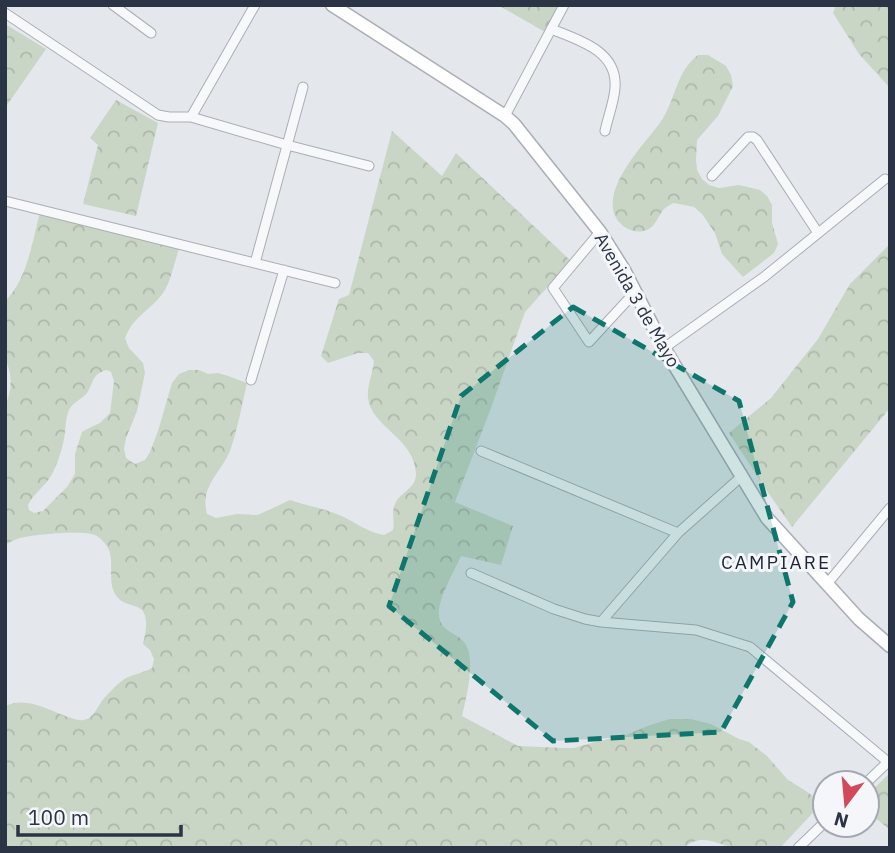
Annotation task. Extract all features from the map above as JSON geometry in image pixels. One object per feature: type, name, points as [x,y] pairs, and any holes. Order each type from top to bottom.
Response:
[{"type":"street","points":[[113,5],[151,33]]},
{"type":"street","points":[[191,117],[256,5]]},
{"type":"street","name":"Avenida 3 de Mayo","points":[[332,5],[505,116],[519,130],[600,232],[624,270],[664,348],[767,518],[859,619],[890,646]]},
{"type":"street","points":[[505,116],[564,5]]},
{"type":"street","points":[[5,13],[158,115],[191,117],[369,166]]},
{"type":"street","points":[[551,29],[587,43],[606,57],[615,76],[615,89],[605,131]]},
{"type":"street","points":[[255,263],[303,87]]},
{"type":"street","points":[[712,176],[748,137],[753,137],[818,233]]},
{"type":"street","points":[[664,348],[764,277],[885,179]]},
{"type":"street","points":[[5,201],[335,283]]},
{"type":"street","points":[[600,232],[553,288],[589,342],[635,292]]},
{"type":"street","points":[[251,380],[284,270]]},
{"type":"street","points":[[481,451],[678,533]]},
{"type":"street","points":[[601,622],[678,533],[742,476]]},
{"type":"street","points":[[827,584],[890,508]]},
{"type":"street","points":[[471,573],[554,609],[585,619],[696,630],[750,647],[889,761]]},
{"type":"highlighted area","points":[[573,307],[739,401],[793,602],[721,732],[553,741],[389,606],[461,396]]},
{"type":"green space","points":[[498,5],[559,5],[545,32]]},
{"type":"green space","points":[[836,5],[890,5],[890,88],[859,54],[833,13]]},
{"type":"green space","points":[[5,24],[46,49],[5,108]]},
{"type":"green space","points":[[698,55],[708,55],[726,66],[733,86],[718,116],[697,140],[697,170],[709,185],[719,188],[739,185],[760,190],[772,205],[772,223],[778,244],[774,253],[743,277],[722,254],[715,233],[694,207],[673,203],[665,208],[651,228],[640,231],[630,230],[621,224],[613,210],[613,197],[626,168],[662,120],[685,69]]},
{"type":"green space","points":[[116,100],[158,123],[136,216],[83,204],[98,145],[90,138]]},
{"type":"green space","points":[[392,131],[442,176],[456,153],[571,261],[525,312],[455,502],[513,526],[501,565],[461,556],[439,609],[440,621],[464,642],[470,658],[462,716],[518,746],[564,748],[626,735],[670,719],[691,719],[711,724],[749,742],[767,756],[788,780],[811,795],[811,815],[780,848],[739,848],[704,840],[684,848],[5,848],[5,706],[30,703],[78,720],[88,719],[103,699],[121,682],[152,668],[154,659],[143,644],[146,617],[138,607],[125,603],[114,592],[109,550],[99,537],[81,533],[50,534],[20,538],[5,545],[5,406],[11,382],[5,359],[5,301],[13,293],[24,271],[40,212],[180,246],[166,288],[136,320],[125,339],[129,348],[143,363],[145,373],[137,411],[124,449],[126,458],[135,464],[145,460],[158,431],[172,383],[179,374],[199,370],[247,383],[231,448],[206,495],[207,514],[216,518],[237,514],[258,515],[290,500],[334,513],[377,533],[384,535],[393,530],[395,504],[415,479],[414,462],[401,442],[371,408],[368,393],[374,361],[368,353],[358,353],[328,363],[321,356],[339,299],[349,295]],"holes":[[[107,370],[111,372],[114,381],[110,413],[100,423],[82,432],[75,454],[75,474],[67,487],[43,511],[34,513],[29,510],[28,505],[54,470],[70,408],[87,393],[98,374]]]},
{"type":"green space","points":[[890,244],[890,408],[792,527],[729,433],[771,398],[818,339],[850,284]]},
{"type":"green space","points":[[890,773],[890,830],[881,823],[881,782]]},
{"type":"district","name":"CAMPIARE","points":[[776,562]]}]
